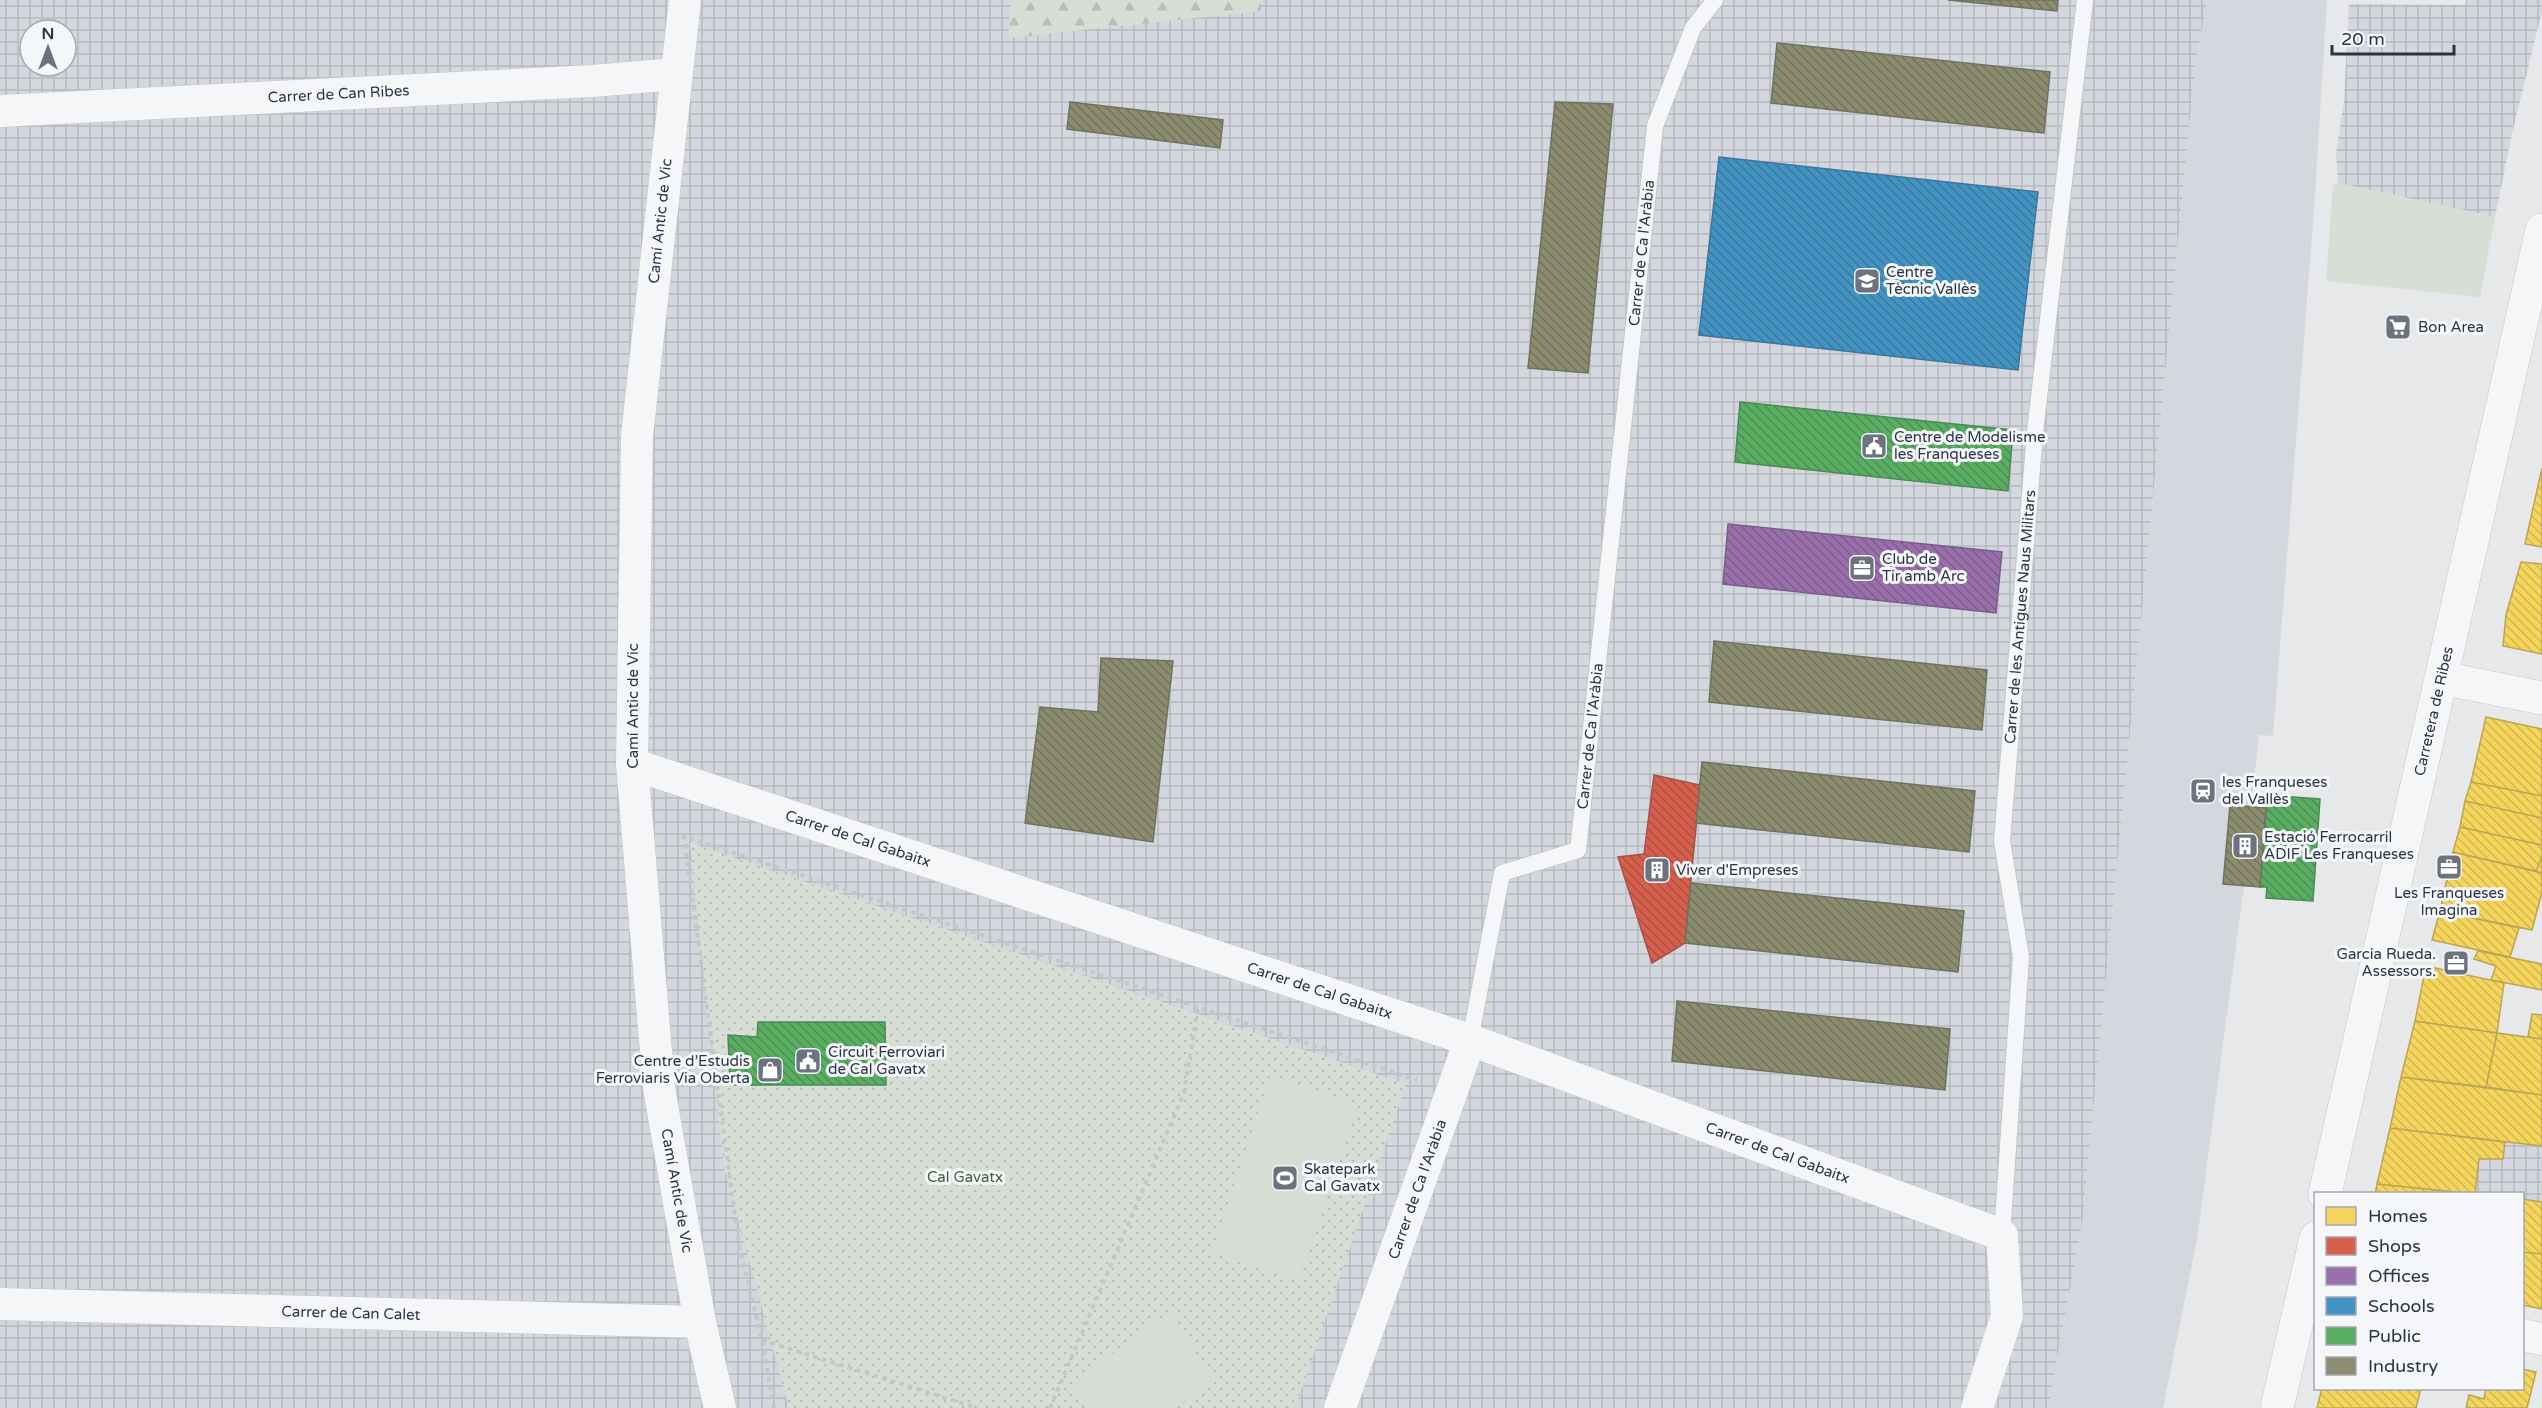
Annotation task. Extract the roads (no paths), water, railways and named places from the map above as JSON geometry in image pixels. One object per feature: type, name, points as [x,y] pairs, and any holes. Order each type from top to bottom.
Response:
[{"type":"street","name":"Camí Antic de Vic","points":[[685,0],[637,436],[632,764],[659,1088],[700,1322],[720,1408]]},
{"type":"street","name":"Carrer de Can Ribes","points":[[0,111],[592,81],[676,74]]},
{"type":"street","name":"Carretera de Ribes","points":[[2325,1192],[2542,230]]},
{"type":"street","points":[[2442,678],[2542,698]]},
{"type":"street","name":"Carrer de Cal Gabaitx","points":[[632,764],[1470,1040],[2002,1234]]},
{"type":"street","name":"Carrer de Ca l'Aràbia","points":[[1340,1408],[1470,1040]]},
{"type":"street","points":[[1977,1408],[2007,1316],[2002,1234]]},
{"type":"street","points":[[2277,1408],[2310,1287],[2314,1254]]},
{"type":"street","name":"Carrer de Can Calet","points":[[0,1304],[700,1322]]},
{"type":"street","points":[[2524,1335],[2542,1339]]},
{"type":"lane","name":"Carrer de Ca l'Aràbia","points":[[1470,1040],[1502,873],[1578,850],[1655,126],[1693,28],[1715,0]]},
{"type":"lane","name":"Carrer de les Antigues Naus Militars","points":[[2002,1234],[2021,957],[2002,841],[2035,432],[2085,0]]},
{"type":"place","name":"Centre Tècnic Vallès","points":[[1867,281]]},
{"type":"place","name":"Bon Area","points":[[2398,327]]},
{"type":"place","name":"Centre de Modelisme les Franqueses","points":[[1874,446]]},
{"type":"place","name":"Club de Tir amb Arc","points":[[1862,568]]},
{"type":"place","name":"les Franqueses del Vallès","points":[[2203,791]]},
{"type":"place","name":"Estació Ferrocarril ADIF Les Franqueses","points":[[2245,846]]},
{"type":"place","name":"Les Franqueses Imagina","points":[[2449,867]]},
{"type":"place","name":"Viver d'Empreses","points":[[1657,870]]},
{"type":"place","name":"Garcia Rueda. Assessors.","points":[[2456,963]]},
{"type":"place","name":"Circuit Ferroviari de Cal Gavatx","points":[[808,1061]]},
{"type":"place","name":"Centre d’Estudis Ferroviaris Via Oberta","points":[[770,1070]]},
{"type":"place","name":"Skatepark Cal Gavatx","points":[[1285,1178]]},
{"type":"park label","name":"Cal Gavatx","points":[[965,1177]]}]
